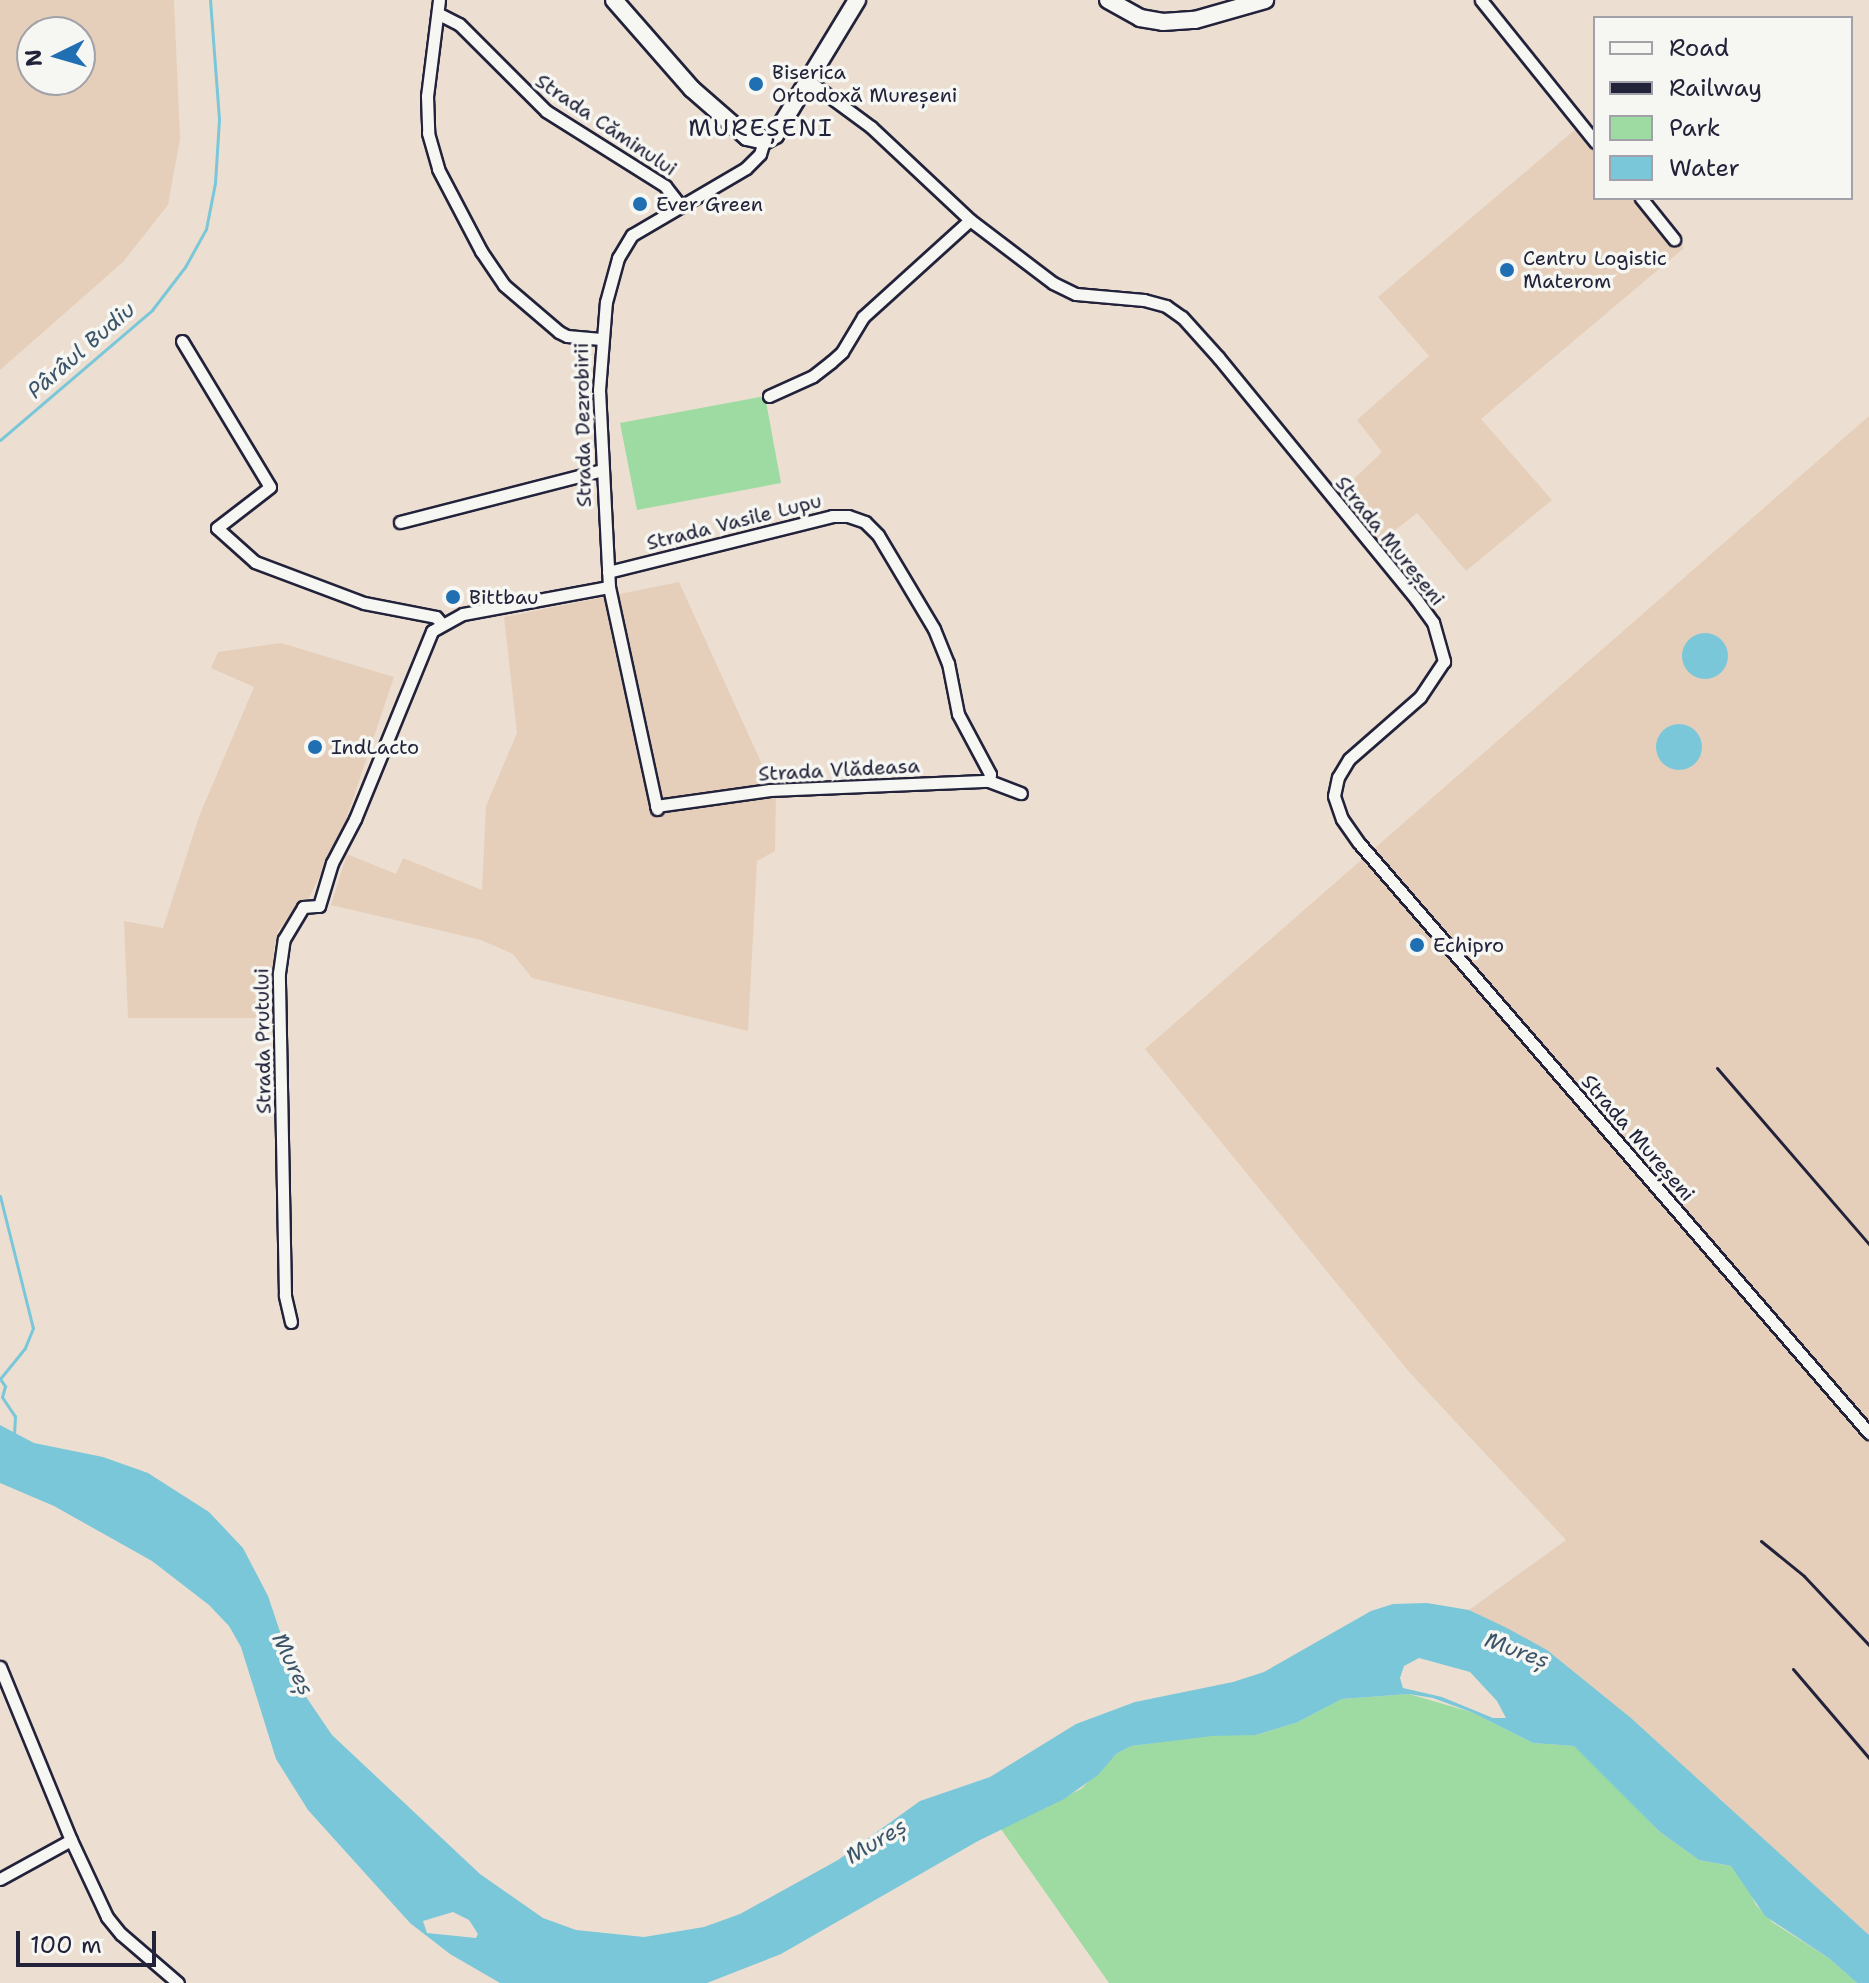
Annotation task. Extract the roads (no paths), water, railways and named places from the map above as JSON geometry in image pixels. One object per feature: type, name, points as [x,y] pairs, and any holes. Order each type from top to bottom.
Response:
[{"type":"main road","points":[[614,0],[692,89],[747,137],[764,141]]},
{"type":"main road","name":"Strada Dezrobirii","points":[[764,141],[775,135],[810,82],[857,0]]},
{"type":"main road","points":[[1108,0],[1140,18],[1163,22],[1195,20],[1265,0]]},
{"type":"street","points":[[439,0],[427,96],[428,133],[438,169],[481,251],[504,285],[559,332],[567,336],[601,339]]},
{"type":"street","points":[[1481,0],[1591,137]]},
{"type":"street","name":"Strada Căminului","points":[[439,14],[459,24],[546,111],[665,186],[680,205]]},
{"type":"street","name":"Strada Mureșeni","points":[[810,82],[871,127],[970,220],[1029,266],[1076,294],[1144,300],[1166,306],[1182,317],[1416,599],[1433,622],[1444,661],[1420,697],[1349,759],[1338,777],[1334,796],[1342,819],[1869,1433]]},
{"type":"street","name":"Strada Dezrobirii","points":[[657,808],[609,587],[602,470],[601,339],[606,302],[624,246],[643,226],[746,168],[760,154],[764,141]]},
{"type":"street","points":[[1643,200],[1674,239]]},
{"type":"street","points":[[769,396],[813,376],[831,362],[842,352],[863,317],[970,220]]},
{"type":"street","points":[[182,341],[270,487],[217,528],[255,562],[364,603],[436,617],[441,623],[463,614],[609,587]]},
{"type":"street","points":[[400,522],[602,470]]},
{"type":"street","name":"Strada Vasile Lupu","points":[[608,572],[832,516],[848,516],[865,522],[878,535],[934,629],[948,663],[958,714],[990,774],[989,781]]},
{"type":"street","name":"Strada Prutului","points":[[291,1322],[285,1295],[279,973],[284,939],[303,907],[319,906],[332,863],[355,819],[425,642],[441,623]]},
{"type":"street","name":"Strada Vlădeasa","points":[[657,808],[770,790],[989,781],[1021,793]]},
{"type":"street","points":[[0,1667],[71,1840],[107,1917],[121,1934],[178,1983]]},
{"type":"street","points":[[0,1879],[71,1840]]},
{"type":"water","points":[[1705,633],[1722,639],[1728,656],[1722,673],[1705,679],[1688,673],[1682,656],[1688,639]]},
{"type":"water","points":[[1679,724],[1695,731],[1702,747],[1695,763],[1679,770],[1663,763],[1656,747],[1663,731]]},
{"type":"water","name":"Mureș","points":[[0,1425],[34,1443],[103,1457],[148,1473],[209,1512],[243,1548],[268,1596],[298,1685],[332,1735],[480,1874],[543,1918],[576,1930],[644,1937],[704,1927],[740,1914],[838,1860],[920,1801],[990,1777],[1076,1724],[1135,1702],[1233,1682],[1264,1672],[1371,1611],[1393,1604],[1427,1603],[1469,1610],[1547,1650],[1631,1718],[1869,1935],[1869,1983],[1857,1983],[1830,1959],[1765,1916],[1731,1866],[1699,1860],[1660,1832],[1574,1746],[1533,1743],[1471,1712],[1433,1698],[1409,1694],[1342,1699],[1298,1722],[1256,1735],[1212,1736],[1131,1746],[1116,1754],[1098,1775],[1064,1799],[978,1841],[781,1954],[707,1983],[500,1983],[450,1954],[410,1923],[308,1810],[276,1759],[241,1647],[229,1626],[209,1605],[152,1561],[54,1506],[0,1483]],"holes":[[[1419,1658],[1470,1672],[1497,1701],[1506,1718],[1493,1718],[1442,1697],[1403,1688],[1400,1678],[1404,1666]],[[453,1912],[469,1920],[478,1934],[476,1938],[427,1933],[423,1921]]]},
{"type":"waterway","name":"Pârâul Budiu","points":[[0,440],[152,310],[185,267],[206,229],[215,183],[219,119],[210,0]]},
{"type":"waterway","name":"Pârâul Budiu","points":[[0,1196],[33,1328],[25,1348],[0,1379],[5,1386],[2,1397],[15,1416],[14,1434]]},
{"type":"railway","points":[[1717,1068],[1869,1244]]},
{"type":"railway","points":[[1761,1541],[1804,1576],[1869,1645]]},
{"type":"railway","points":[[1793,1669],[1869,1758]]},
{"type":"place","name":"Biserica Ortodoxă Mureșeni","points":[[756,84]]},
{"type":"place","name":"Ever Green","points":[[640,204]]},
{"type":"place","name":"Centru Logistic Materom","points":[[1507,270]]},
{"type":"place","name":"Bittbau","points":[[453,597]]},
{"type":"place","name":"IndLacto","points":[[315,747]]},
{"type":"place","name":"Echipro","points":[[1417,945]]},
{"type":"district","name":"MUREȘENI","points":[[761,129]]}]
